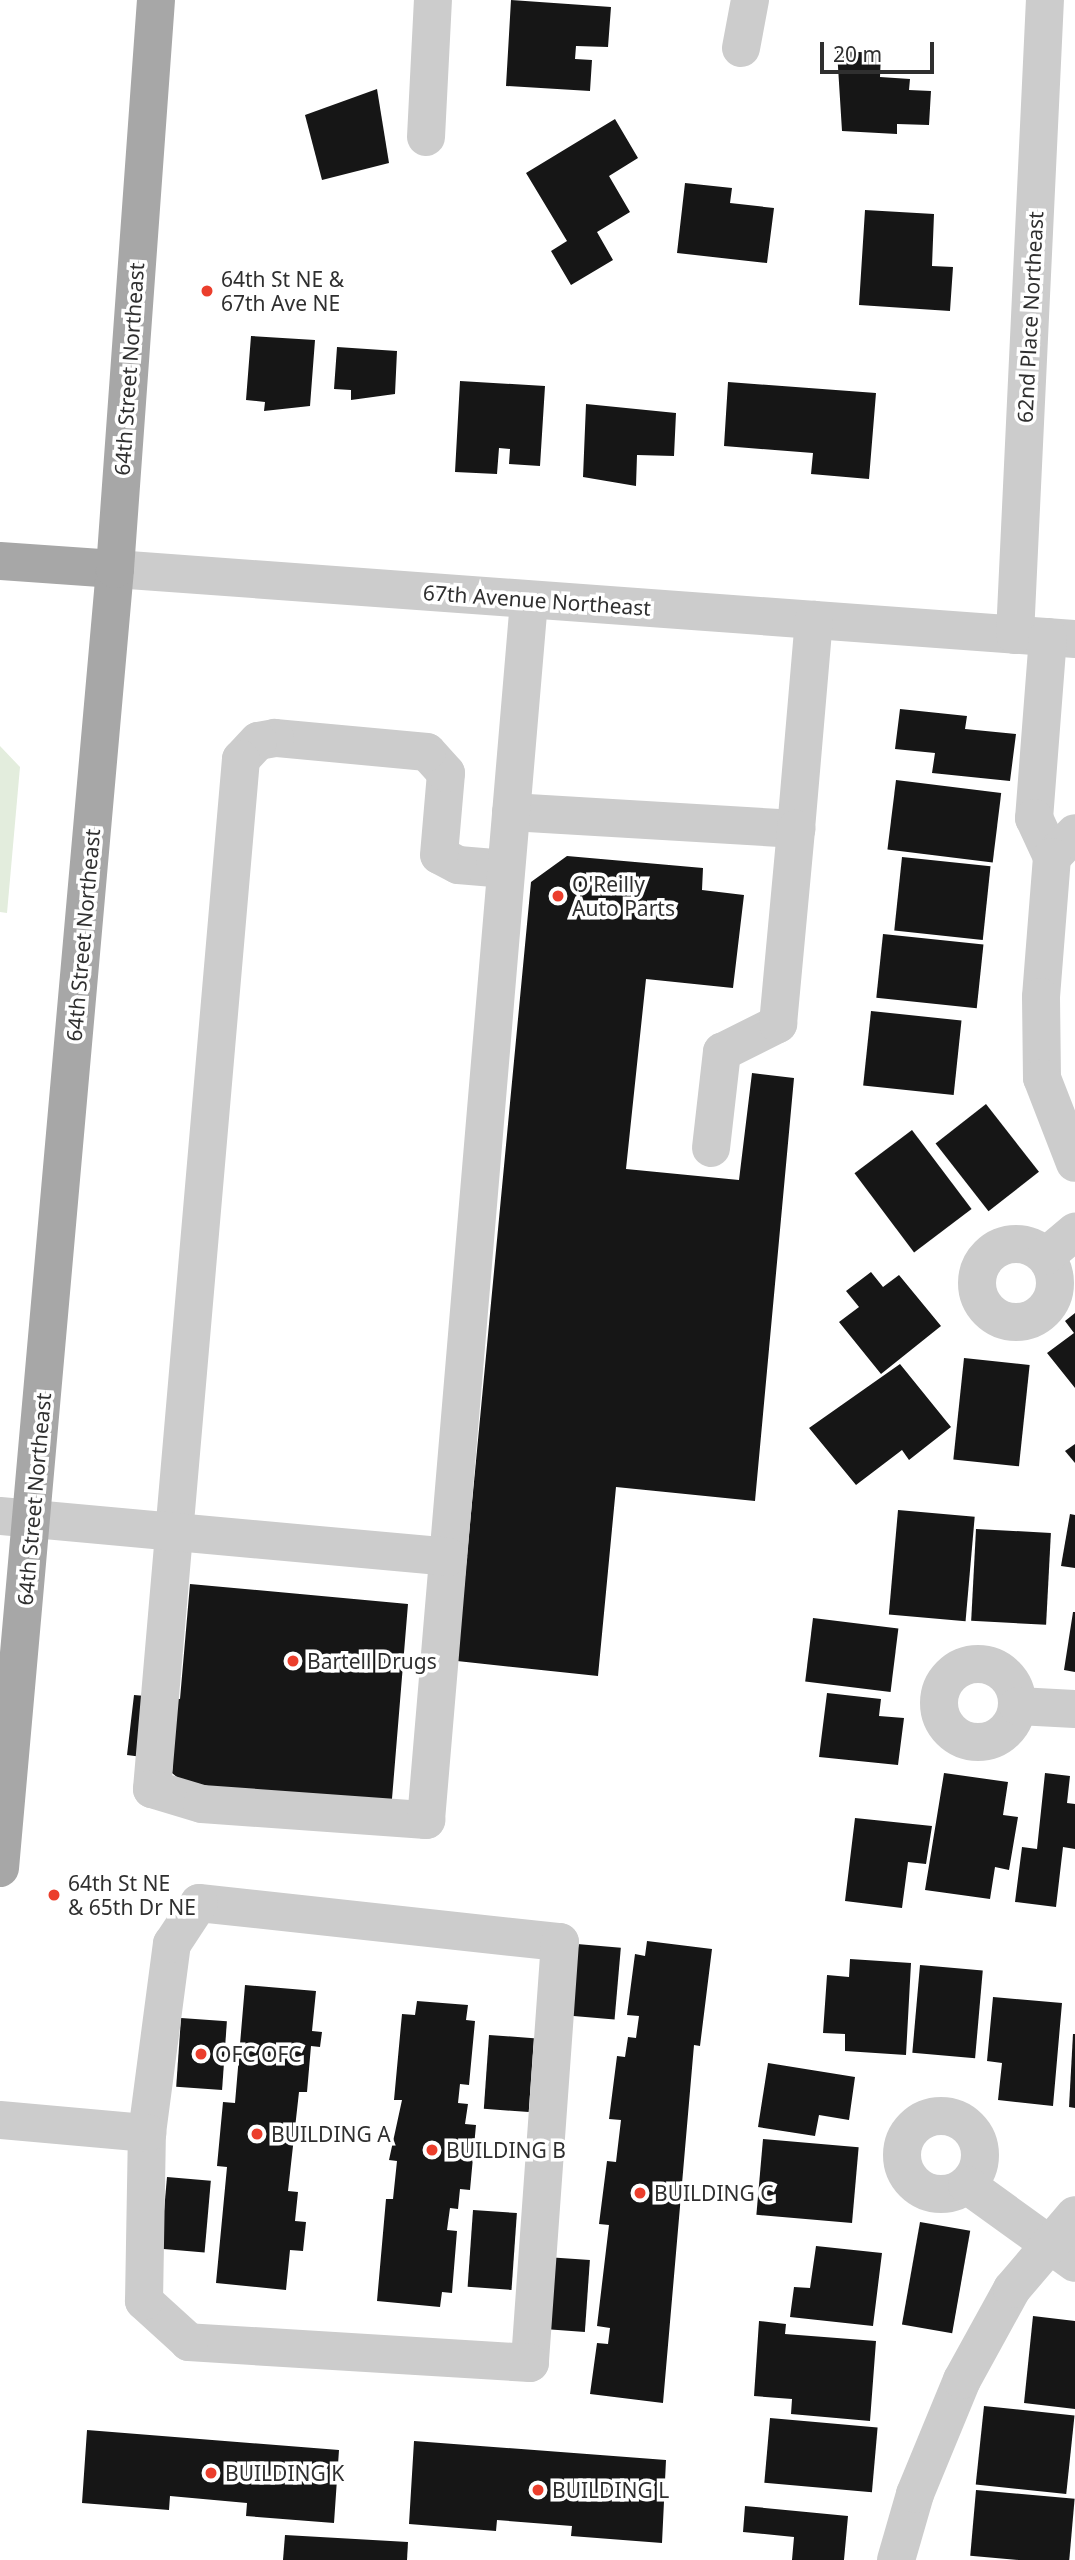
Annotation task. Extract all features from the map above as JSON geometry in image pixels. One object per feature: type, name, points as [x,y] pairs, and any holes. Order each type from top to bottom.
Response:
[{"type":"main road","name":"64th Street Northeast","points":[[0,1868],[16,1517],[115,569],[156,0]]},
{"type":"main road","name":"67th Avenue Northeast","points":[[0,561],[115,569]]},
{"type":"street","points":[[426,137],[433,0]]},
{"type":"street","points":[[741,48],[750,0]]},
{"type":"street","name":"62nd Place Northeast","points":[[1045,0],[1046,637],[1034,818],[1064,845]]},
{"type":"street","name":"67th Avenue Northeast","points":[[115,569],[1046,637]]},
{"type":"street","points":[[506,869],[458,865],[439,855],[446,773],[427,752],[275,738],[258,741],[241,760],[172,1533],[152,1789],[202,1804],[426,1820],[529,600]]},
{"type":"street","points":[[711,1148],[722,1052],[778,1024],[814,620]]},
{"type":"street","points":[[511,812],[796,829]]},
{"type":"street","points":[[1064,845],[1061,914],[1042,1078],[1075,1163]]},
{"type":"street","points":[[1046,1256],[1075,1232]]},
{"type":"street","points":[[16,1517],[448,1557]]},
{"type":"street","points":[[1018,1706],[1075,1709]]},
{"type":"street","points":[[199,1903],[560,1942],[530,2363],[190,2342],[144,2301],[147,2133],[173,1944],[199,1903]]},
{"type":"street","points":[[0,2120],[147,2133]]},
{"type":"street","points":[[967,2185],[1062,2255]]},
{"type":"street","points":[[896,2560],[915,2494],[962,2380],[1012,2289],[1062,2255],[1075,2215]]},
{"type":"green space","points":[[0,746],[20,767],[7,913],[0,912]]},
{"type":"building","points":[[511,0],[611,7],[608,47],[576,46],[575,59],[592,60],[590,91],[506,86]]},
{"type":"building","points":[[837,51],[881,53],[880,77],[910,79],[909,90],[931,91],[929,125],[897,124],[897,134],[842,131]]},
{"type":"building","points":[[377,89],[389,163],[322,180],[305,115]]},
{"type":"building","points":[[615,119],[638,158],[609,176],[630,212],[597,232],[613,260],[571,285],[551,251],[567,241],[526,173]]},
{"type":"building","points":[[685,183],[732,188],[730,203],[774,208],[767,263],[677,253]]},
{"type":"building","points":[[865,210],[934,214],[932,266],[953,267],[950,311],[859,305]]},
{"type":"building","points":[[251,336],[315,340],[310,406],[264,411],[265,402],[246,400]]},
{"type":"building","points":[[337,347],[397,351],[395,394],[351,400],[351,390],[334,389]]},
{"type":"building","points":[[460,381],[545,386],[540,466],[509,464],[510,449],[499,448],[497,474],[455,472]]},
{"type":"building","points":[[728,382],[876,393],[869,479],[811,474],[813,453],[724,446]]},
{"type":"building","points":[[586,404],[676,413],[674,456],[637,455],[636,486],[583,477]]},
{"type":"building","points":[[900,709],[967,716],[965,729],[1016,734],[1010,781],[932,773],[935,753],[895,749]]},
{"type":"building","points":[[896,780],[1001,793],[993,862],[887,849]]},
{"type":"building","points":[[567,856],[703,868],[702,890],[744,895],[733,988],[646,979],[626,1169],[739,1180],[752,1073],[794,1078],[755,1501],[616,1487],[598,1676],[457,1661],[531,882]]},
{"type":"building","points":[[902,857],[991,866],[983,940],[894,931]]},
{"type":"building","points":[[883,934],[983,945],[977,1008],[876,998]]},
{"type":"building","points":[[871,1011],[962,1021],[954,1095],[863,1086]]},
{"type":"building","points":[[986,1104],[1039,1172],[989,1211],[936,1143]]},
{"type":"building","points":[[912,1130],[972,1209],[914,1252],[854,1173]]},
{"type":"building","points":[[871,1272],[883,1287],[899,1275],[941,1326],[881,1374],[839,1322],[859,1307],[846,1291]]},
{"type":"building","points":[[1075,1313],[1075,1388],[1047,1353],[1074,1333],[1065,1321]]},
{"type":"building","points":[[964,1358],[1030,1365],[1019,1466],[953,1459]]},
{"type":"building","points":[[900,1364],[951,1427],[909,1460],[902,1450],[856,1485],[809,1428]]},
{"type":"building","points":[[1075,1444],[1075,1463],[1065,1451]]},
{"type":"building","points":[[898,1510],[975,1517],[966,1621],[889,1615]]},
{"type":"building","points":[[1070,1514],[1075,1515],[1075,1568],[1061,1566]]},
{"type":"building","points":[[976,1529],[1051,1533],[1046,1625],[971,1621]]},
{"type":"building","name":"Bartell Drugs","points":[[190,1584],[408,1604],[391,1811],[194,1791],[172,1773],[173,1761],[127,1755],[134,1695],[180,1699]]},
{"type":"building","points":[[1075,1612],[1075,1672],[1064,1670]]},
{"type":"building","points":[[813,1618],[898,1628],[891,1692],[805,1682]]},
{"type":"building","points":[[827,1693],[881,1699],[879,1716],[904,1718],[898,1765],[819,1757]]},
{"type":"building","points":[[944,1773],[1008,1782],[1003,1815],[1018,1817],[1009,1870],[995,1867],[990,1899],[925,1890]]},
{"type":"building","points":[[1045,1773],[1070,1776],[1067,1803],[1075,1804],[1075,1849],[1063,1847],[1056,1907],[1015,1902],[1022,1847],[1037,1849]]},
{"type":"building","points":[[855,1818],[932,1826],[926,1864],[908,1862],[902,1908],[845,1901]]},
{"type":"building","name":"BUILDING C","points":[[647,1941],[712,1949],[700,2046],[694,2045],[663,2403],[590,2394],[597,2343],[608,2344],[610,2328],[597,2326],[609,2225],[599,2224],[607,2161],[616,2162],[621,2120],[609,2119],[617,2056],[625,2057],[628,2037],[636,2038],[639,2016],[627,2015],[635,1954],[645,1956]]},
{"type":"building","points":[[577,1944],[621,1948],[615,2020],[571,2016]]},
{"type":"building","points":[[850,1959],[911,1963],[906,2055],[845,2051],[845,2034],[823,2033],[827,1975],[849,1977]]},
{"type":"building","points":[[920,1965],[983,1970],[975,2058],[912,2053]]},
{"type":"building","name":"BUILDING A","points":[[245,1985],[316,1991],[312,2031],[322,2032],[320,2047],[311,2046],[307,2092],[299,2092],[288,2191],[298,2192],[295,2221],[306,2222],[303,2251],[290,2250],[286,2290],[216,2283],[227,2167],[217,2166],[223,2102],[235,2103]]},
{"type":"building","points":[[993,1997],[1062,2003],[1053,2106],[998,2100],[1002,2063],[987,2061]]},
{"type":"building","name":"BUILDING B","points":[[417,2001],[468,2005],[466,2020],[475,2021],[469,2085],[460,2084],[458,2103],[468,2104],[465,2124],[476,2125],[470,2190],[460,2189],[458,2209],[450,2208],[447,2230],[457,2231],[452,2293],[442,2292],[440,2307],[377,2301],[386,2199],[393,2199],[397,2161],[389,2160],[402,2100],[394,2100],[402,2014],[415,2015]]},
{"type":"building","name":"OFC OFC","points":[[181,2018],[227,2021],[222,2090],[176,2087]]},
{"type":"building","points":[[1075,2034],[1075,2108],[1069,2107]]},
{"type":"building","points":[[489,2035],[534,2038],[529,2112],[484,2109]]},
{"type":"building","points":[[768,2063],[855,2077],[849,2120],[819,2115],[815,2136],[758,2127]]},
{"type":"building","points":[[763,2139],[859,2147],[852,2223],[756,2215]]},
{"type":"building","points":[[167,2177],[211,2181],[205,2253],[161,2249]]},
{"type":"building","points":[[473,2210],[517,2213],[512,2290],[468,2287]]},
{"type":"building","points":[[920,2222],[970,2231],[952,2333],[902,2324]]},
{"type":"building","points":[[816,2246],[882,2253],[873,2326],[790,2317],[794,2287],[810,2288]]},
{"type":"building","points":[[546,2257],[590,2260],[585,2332],[541,2329]]},
{"type":"building","points":[[1033,2316],[1075,2321],[1075,2409],[1024,2403]]},
{"type":"building","points":[[759,2321],[786,2324],[785,2334],[876,2341],[870,2421],[791,2414],[792,2399],[754,2396]]},
{"type":"building","points":[[984,2406],[1075,2416],[1066,2494],[976,2485]]},
{"type":"building","points":[[770,2418],[878,2427],[872,2492],[764,2483]]},
{"type":"building","name":"BUILDING K","points":[[87,2430],[339,2450],[334,2523],[246,2516],[247,2503],[170,2496],[169,2510],[82,2503]]},
{"type":"building","name":"BUILDING L","points":[[414,2441],[666,2460],[662,2543],[571,2536],[572,2526],[497,2520],[496,2531],[409,2524]]},
{"type":"building","points":[[976,2490],[1075,2499],[1069,2560],[1019,2560],[970,2556]]},
{"type":"building","points":[[745,2506],[848,2516],[844,2560],[792,2560],[794,2537],[743,2532]]},
{"type":"building","points":[[285,2535],[408,2542],[407,2560],[283,2560]]},
{"type":"place","name":"64th St NE & 67th Ave NE","points":[[207,291]]},
{"type":"place","name":"O'Reilly Auto Parts","points":[[558,896]]},
{"type":"place","name":"Bartell Drugs","points":[[293,1661]]},
{"type":"place","name":"64th St NE & 65th Dr NE","points":[[54,1895]]},
{"type":"place","name":"OFC OFC","points":[[201,2054]]},
{"type":"place","name":"BUILDING A","points":[[257,2134]]},
{"type":"place","name":"BUILDING B","points":[[432,2150]]},
{"type":"place","name":"BUILDING C","points":[[640,2193]]},
{"type":"place","name":"BUILDING K","points":[[211,2473]]},
{"type":"place","name":"BUILDING L","points":[[538,2490]]}]
